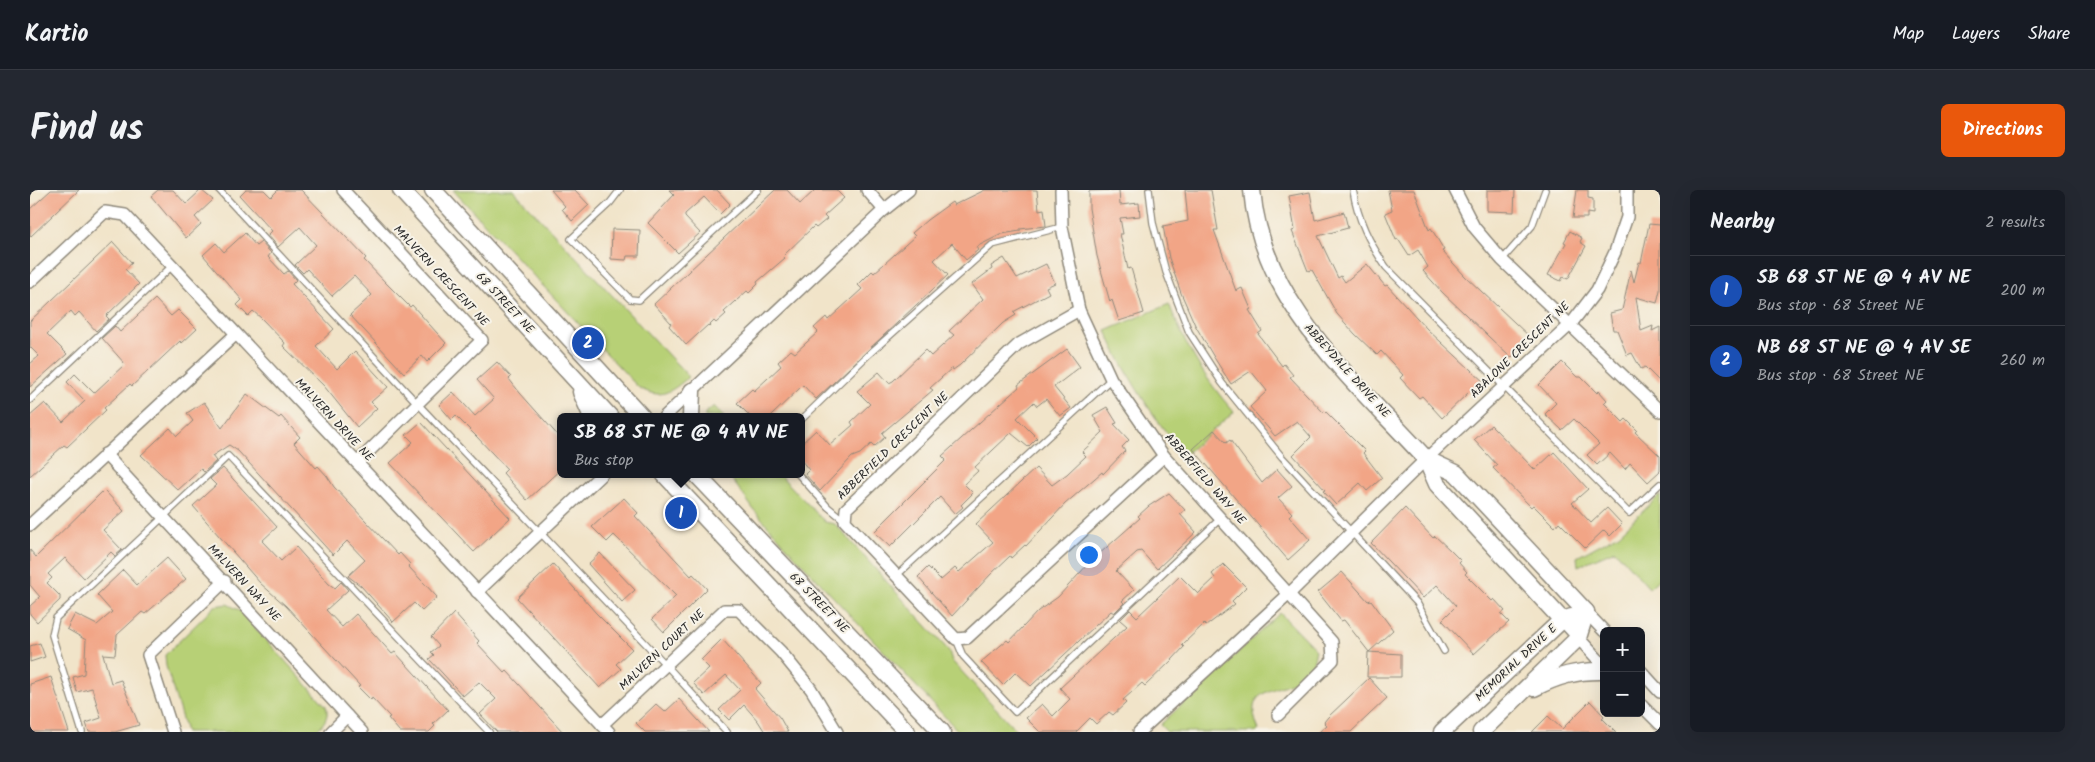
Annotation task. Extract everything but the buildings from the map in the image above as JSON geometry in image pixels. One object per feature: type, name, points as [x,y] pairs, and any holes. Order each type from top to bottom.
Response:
[{"type":"main road","name":"68 STREET NE","points":[[401,190],[606,413]]},
{"type":"main road","name":"68 STREET NE","points":[[433,190],[638,413]]},
{"type":"main road","name":"ABBEYDALE DRIVE NE","points":[[1252,190],[1263,244],[1282,290],[1310,332],[1426,459],[1437,484],[1562,620]]},
{"type":"main road","points":[[576,380],[590,413]]},
{"type":"main road","points":[[692,391],[692,413]]},
{"type":"main road","name":"ABBEYDALE DRIVE NE","points":[[1426,459],[1456,473],[1586,612]]},
{"type":"main road","name":"68 STREET NE","points":[[668,478],[907,732]]},
{"type":"main road","name":"68 STREET NE","points":[[700,478],[942,732]]},
{"type":"main road","points":[[710,478],[718,498]]},
{"type":"main road","name":"MEMORIAL DRIVE E","points":[[1442,732],[1562,620],[1586,612]]},
{"type":"main road","name":"MEMORIAL DRIVE E","points":[[1481,732],[1578,638],[1586,612]]},
{"type":"main road","points":[[1521,694],[1555,678],[1585,670],[1600,671]]},
{"type":"street","name":"MALVERN CRESCENT NE","points":[[343,190],[482,340],[356,463]]},
{"type":"street","points":[[867,190],[884,210]]},
{"type":"street","points":[[668,413],[884,210],[909,190]]},
{"type":"street","name":"ABBERFIELD WAY NE","points":[[1060,190],[1062,227],[1079,310],[1111,379],[1164,456],[1332,642],[1333,660],[1278,715]]},
{"type":"street","points":[[1454,190],[1474,227],[1502,260],[1660,411]]},
{"type":"street","name":"ABALONE CRESCENT NE","points":[[1426,459],[1570,324],[1597,290],[1615,252],[1626,217],[1627,190]]},
{"type":"street","name":"MALVERN DRIVE NE","points":[[30,282],[105,212],[125,215],[235,335],[605,728]]},
{"type":"street","name":"ABBERFIELD CRESCENT NE","points":[[956,639],[845,521],[846,509],[1019,344],[1079,310]]},
{"type":"street","points":[[30,525],[235,335]]},
{"type":"street","name":"MALVERN WAY NE","points":[[105,454],[225,581],[362,732]]},
{"type":"street","points":[[956,639],[967,638],[1164,456]]},
{"type":"street","points":[[1139,732],[1289,594],[1426,459]]},
{"type":"street","points":[[477,592],[598,478]]},
{"type":"street","points":[[173,732],[148,655],[225,581]]},
{"type":"street","name":"MALVERN COURT NE","points":[[605,728],[666,664],[724,610],[739,610],[780,652],[811,689],[837,732]]},
{"type":"street","points":[[1586,612],[1600,627]]},
{"type":"street","points":[[1562,620],[1600,662]]},
{"type":"street","points":[[1642,672],[1660,692]]},
{"type":"street","points":[[1645,709],[1660,724]]},
{"type":"street","points":[[331,732],[347,716]]},
{"type":"lane","points":[[219,190],[417,403],[666,664],[727,732]]},
{"type":"lane","points":[[620,190],[610,203],[571,240],[630,299],[639,300],[758,190]]},
{"type":"lane","points":[[1149,190],[1153,223],[1166,272],[1189,332],[1228,391],[1282,457],[1417,602],[1444,651]]},
{"type":"lane","points":[[1353,190],[1358,217],[1369,242],[1386,267],[1629,513],[1660,484]]},
{"type":"lane","points":[[1502,260],[1532,226],[1544,190]]},
{"type":"lane","points":[[805,416],[868,355],[992,245],[1062,227]]},
{"type":"lane","points":[[30,400],[172,266]]},
{"type":"lane","points":[[896,576],[1111,379]]},
{"type":"lane","points":[[82,732],[52,634],[56,618],[228,456],[489,732]]},
{"type":"lane","points":[[802,478],[828,507],[845,521]]},
{"type":"lane","points":[[956,639],[963,656],[1015,712],[1220,519]]},
{"type":"green space","points":[[453,190],[513,190],[689,377],[665,393],[653,393],[638,387]]},
{"type":"green space","points":[[1169,304],[1182,334],[1205,375],[1234,412],[1184,455],[1161,426],[1141,396],[1106,331]]},
{"type":"green space","points":[[714,406],[720,413],[705,413]]},
{"type":"green space","points":[[731,478],[783,478],[825,522],[835,524],[949,651],[952,661],[1018,732],[959,732],[754,510]]},
{"type":"green space","points":[[1660,495],[1660,578],[1649,588],[1615,550],[1578,566],[1577,557],[1619,534]]},
{"type":"green space","points":[[227,604],[239,610],[326,706],[326,717],[315,732],[186,732],[166,666],[165,655],[215,606]]},
{"type":"green space","points":[[1280,613],[1316,650],[1313,665],[1308,672],[1299,679],[1259,697],[1255,704],[1254,715],[1259,730],[1256,732],[1167,732],[1160,725]]},
{"type":"place","name":"NB 68 ST NE @ 4 AV SE","points":[[588,343]]},
{"type":"place","name":"SB 68 ST NE @ 4 AV NE","points":[[681,513]]}]
